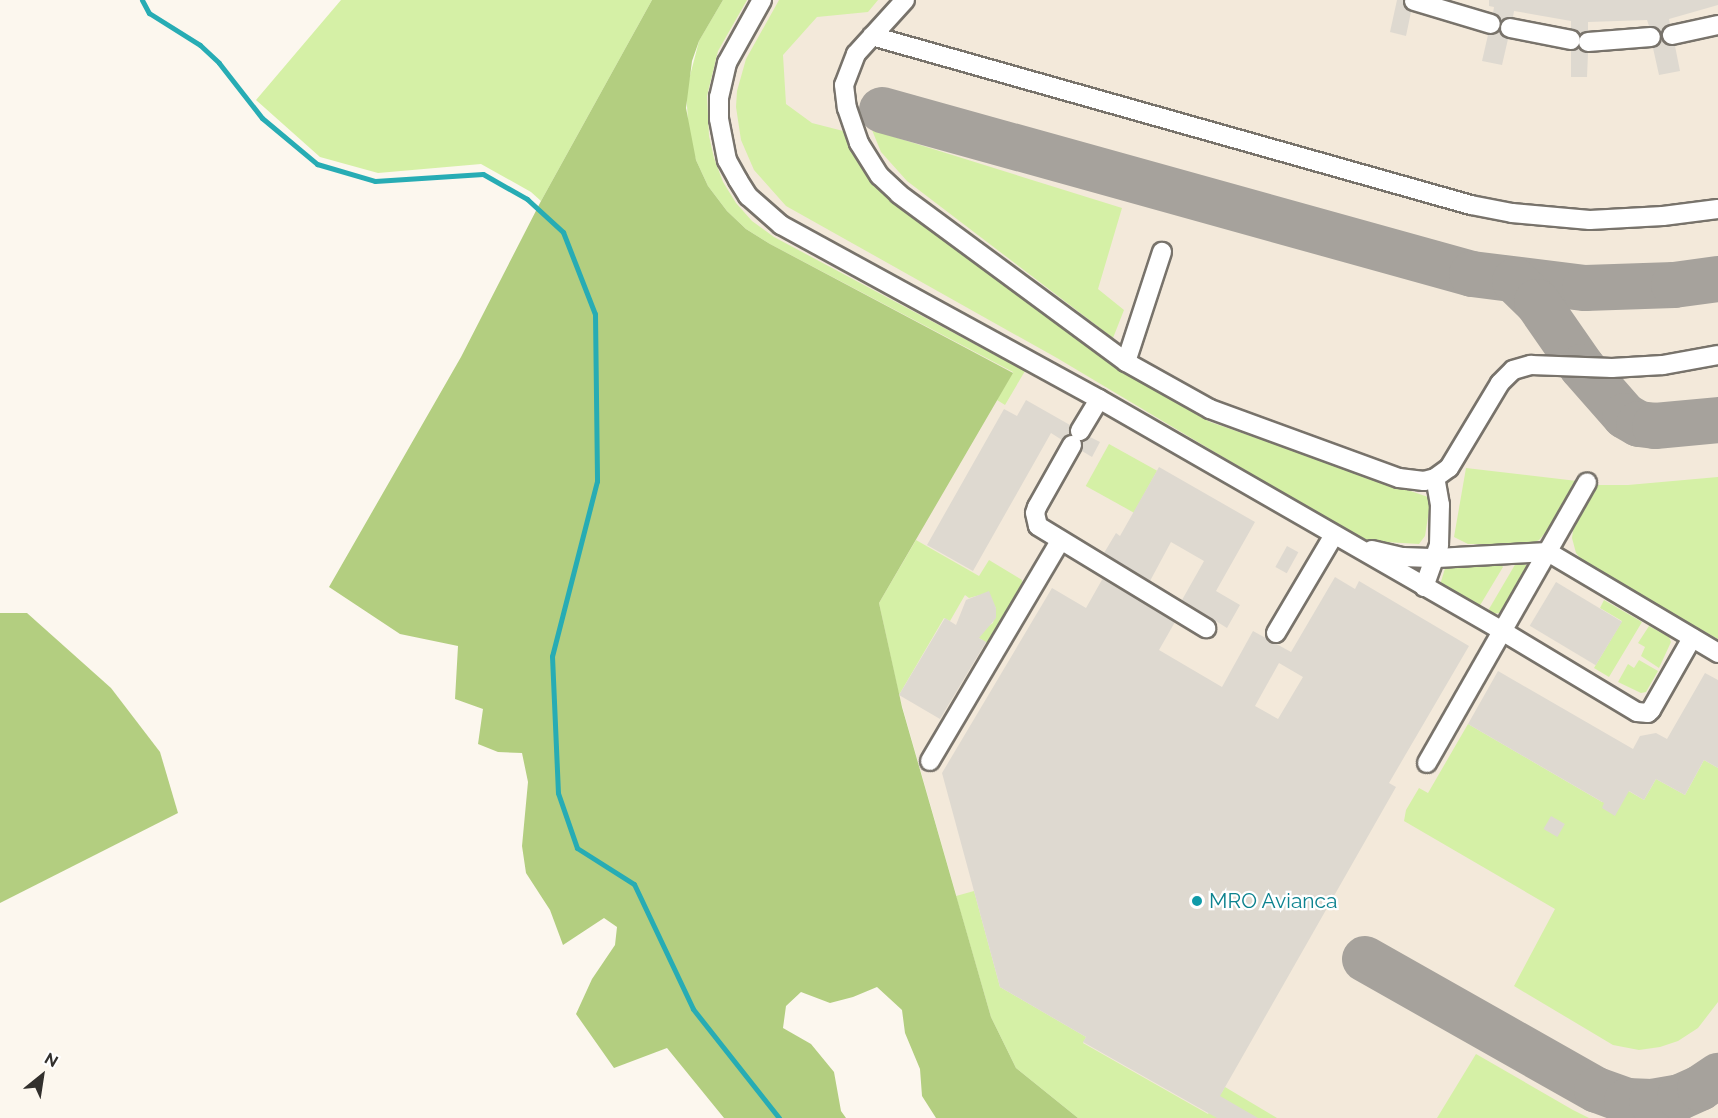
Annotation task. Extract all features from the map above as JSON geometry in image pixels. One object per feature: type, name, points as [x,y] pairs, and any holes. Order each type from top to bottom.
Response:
[{"type":"lane","points":[[762,0],[728,63],[718,97],[718,119],[727,160],[748,196],[781,225],[1099,399],[1642,714],[1651,710],[1692,639]]},
{"type":"lane","points":[[905,0],[856,54],[844,85],[847,108],[860,143],[880,176],[899,194],[1126,362],[1210,409],[1288,439],[1412,481],[1435,478],[1449,468],[1500,383],[1513,370],[1531,365],[1612,368],[1663,364],[1718,354]]},
{"type":"lane","points":[[1414,1],[1491,24]]},
{"type":"lane","points":[[1672,35],[1718,25]]},
{"type":"lane","points":[[1510,28],[1579,41],[1651,37]]},
{"type":"lane","points":[[872,36],[1471,205],[1512,213],[1590,220],[1663,216],[1718,209]]},
{"type":"lane","points":[[1126,362],[1162,252]]},
{"type":"lane","points":[[1099,399],[1035,513],[1038,526],[1206,628]]},
{"type":"lane","points":[[1424,587],[1437,558],[1441,512],[1435,478]]},
{"type":"lane","points":[[1426,763],[1587,482]]},
{"type":"lane","points":[[1275,633],[1334,535]]},
{"type":"lane","points":[[930,761],[1060,541]]},
{"type":"lane","points":[[1353,546],[1403,557],[1437,558],[1548,552],[1718,653]]},
{"type":"shaded area","points":[[723,0],[1718,0],[1718,1118],[1078,1118],[991,1017],[770,244],[708,186],[699,41]]},
{"type":"green space","points":[[341,0],[652,0],[541,201],[531,192],[481,164],[378,173],[320,157],[256,100]]},
{"type":"green space","points":[[652,0],[723,0],[699,41],[692,61],[686,108],[696,160],[708,186],[727,211],[746,229],[770,244],[1013,373],[879,603],[902,707],[991,1017],[1016,1068],[1078,1118],[936,1118],[922,1096],[920,1069],[905,1033],[902,1010],[877,987],[830,1003],[801,992],[786,1006],[783,1028],[811,1044],[834,1072],[841,1111],[846,1118],[724,1118],[667,1048],[614,1068],[576,1014],[592,979],[615,945],[617,927],[604,918],[563,945],[550,910],[526,873],[522,846],[528,782],[522,753],[498,752],[478,744],[483,709],[455,699],[458,646],[400,634],[329,587],[461,357],[541,201]]},
{"type":"green space","points":[[723,0],[747,0],[718,51],[707,96],[709,136],[714,158],[723,182],[736,203],[752,221],[774,237],[1025,371],[1005,405],[997,400],[1013,372],[770,244],[746,229],[727,211],[708,186],[689,137],[686,91],[699,41]]},
{"type":"green space","points":[[779,0],[878,0],[868,12],[817,17],[783,55],[786,104],[812,123],[851,133],[864,162],[1126,374],[1210,422],[1431,498],[1425,536],[1419,544],[1369,541],[1352,534],[1057,358],[786,206],[754,170],[741,140],[736,107],[737,91],[746,59]]},
{"type":"green space","points":[[872,130],[1122,208],[1098,289],[1124,310],[1113,338],[907,181],[881,152]]},
{"type":"green space","points":[[1109,444],[1157,471],[1134,513],[1086,486]]},
{"type":"green space","points":[[1466,468],[1577,481],[1552,525],[1539,540],[1531,544],[1468,544],[1454,537]]},
{"type":"green space","points":[[1718,477],[1718,639],[1586,565],[1576,553],[1572,538],[1574,524],[1596,485],[1628,485]]},
{"type":"green space","points":[[916,540],[979,576],[989,560],[1022,580],[1023,585],[989,644],[974,635],[993,623],[996,608],[980,595],[969,598],[965,595],[950,621],[944,618],[899,695],[879,603]]},
{"type":"green space","points":[[1499,562],[1503,567],[1479,607],[1440,585],[1446,565]]},
{"type":"green space","points":[[1516,563],[1528,566],[1501,613],[1491,614],[1489,609]]},
{"type":"green space","points":[[1604,600],[1642,622],[1609,677],[1594,668],[1622,621],[1600,608]]},
{"type":"green space","points":[[0,613],[27,613],[111,688],[160,752],[178,813],[0,903]]},
{"type":"green space","points":[[1649,626],[1669,637],[1671,642],[1659,668],[1641,656],[1645,647],[1638,643]]},
{"type":"green space","points":[[1639,660],[1658,671],[1646,692],[1641,693],[1618,682],[1628,664],[1634,668]]},
{"type":"green space","points":[[1468,724],[1602,802],[1613,782],[1644,800],[1656,779],[1685,795],[1704,760],[1718,768],[1718,1002],[1698,1028],[1678,1041],[1660,1047],[1639,1050],[1613,1045],[1514,986],[1555,909],[1404,821],[1406,810],[1419,788],[1428,793]]},
{"type":"green space","points":[[974,891],[1000,987],[1086,1037],[1083,1043],[1208,1114],[1225,1087],[1277,1118],[1078,1118],[1016,1068],[991,1017],[956,896]]},
{"type":"green space","points":[[1476,1054],[1573,1110],[1589,1118],[1437,1118]]},
{"type":"building","points":[[1397,0],[1403,0],[1405,8],[1411,12],[1406,36],[1390,32]]},
{"type":"building","points":[[1489,0],[1718,0],[1718,5],[1669,19],[1670,24],[1661,33],[1656,27],[1649,26],[1647,20],[1588,22],[1588,31],[1580,34],[1571,29],[1571,21],[1514,11],[1513,17],[1502,21],[1493,13],[1494,7],[1489,6]]},
{"type":"building","points":[[1499,31],[1508,39],[1502,65],[1482,61],[1488,35]]},
{"type":"building","points":[[1662,39],[1668,45],[1675,46],[1680,71],[1659,75],[1653,48]]},
{"type":"building","points":[[1579,48],[1588,53],[1587,77],[1571,77],[1571,51]]},
{"type":"building","points":[[1026,400],[1070,425],[1070,434],[1062,440],[1051,433],[973,571],[927,545],[1004,409],[1017,416]]},
{"type":"building","points":[[1090,437],[1100,442],[1092,457],[1082,451],[1082,442]]},
{"type":"building","points":[[1159,467],[1255,522],[1216,591],[1240,605],[1227,628],[1182,600],[1204,561],[1171,542],[1150,581],[1104,553],[1116,533],[1120,536]]},
{"type":"building","points":[[1287,546],[1298,552],[1287,573],[1275,567]]},
{"type":"building","points":[[1335,577],[1355,589],[1359,581],[1469,646],[1389,783],[1396,787],[1220,1096],[1258,1118],[1217,1118],[1083,1042],[1086,1037],[1000,987],[942,773],[1052,588],[1086,608],[1103,578],[1175,622],[1159,650],[1222,687],[1253,631],[1291,652]],"holes":[[[1279,663],[1303,677],[1278,719],[1255,706]]]},
{"type":"building","points":[[1556,582],[1622,622],[1596,665],[1530,626]]},
{"type":"building","points":[[989,591],[996,608],[996,618],[979,638],[986,642],[940,719],[899,695],[945,618],[956,625],[966,600]]},
{"type":"building","points":[[1498,671],[1633,749],[1640,736],[1656,733],[1667,739],[1705,673],[1718,680],[1718,768],[1704,760],[1685,795],[1656,779],[1644,800],[1629,791],[1615,816],[1602,808],[1604,803],[1468,724]]},
{"type":"building","points":[[1551,816],[1565,824],[1557,837],[1544,829]]},
{"type":"waterway","points":[[142,0],[149,13],[200,45],[219,63],[262,118],[317,164],[375,181],[483,174],[527,199],[563,232],[595,314],[597,481],[552,656],[558,793],[577,848],[634,884],[693,1009],[779,1118]]},
{"type":"taxiway","points":[[882,110],[1472,274],[1585,288],[1674,285],[1718,279]]},
{"type":"taxiway","points":[[1515,281],[1537,302],[1582,367],[1625,416],[1639,424],[1655,426],[1718,420]]},
{"type":"taxiway","points":[[1365,959],[1597,1090],[1627,1101],[1652,1102],[1680,1097],[1718,1076]]},
{"type":"place","name":"MRO Avianca","points":[[1197,901]]}]
